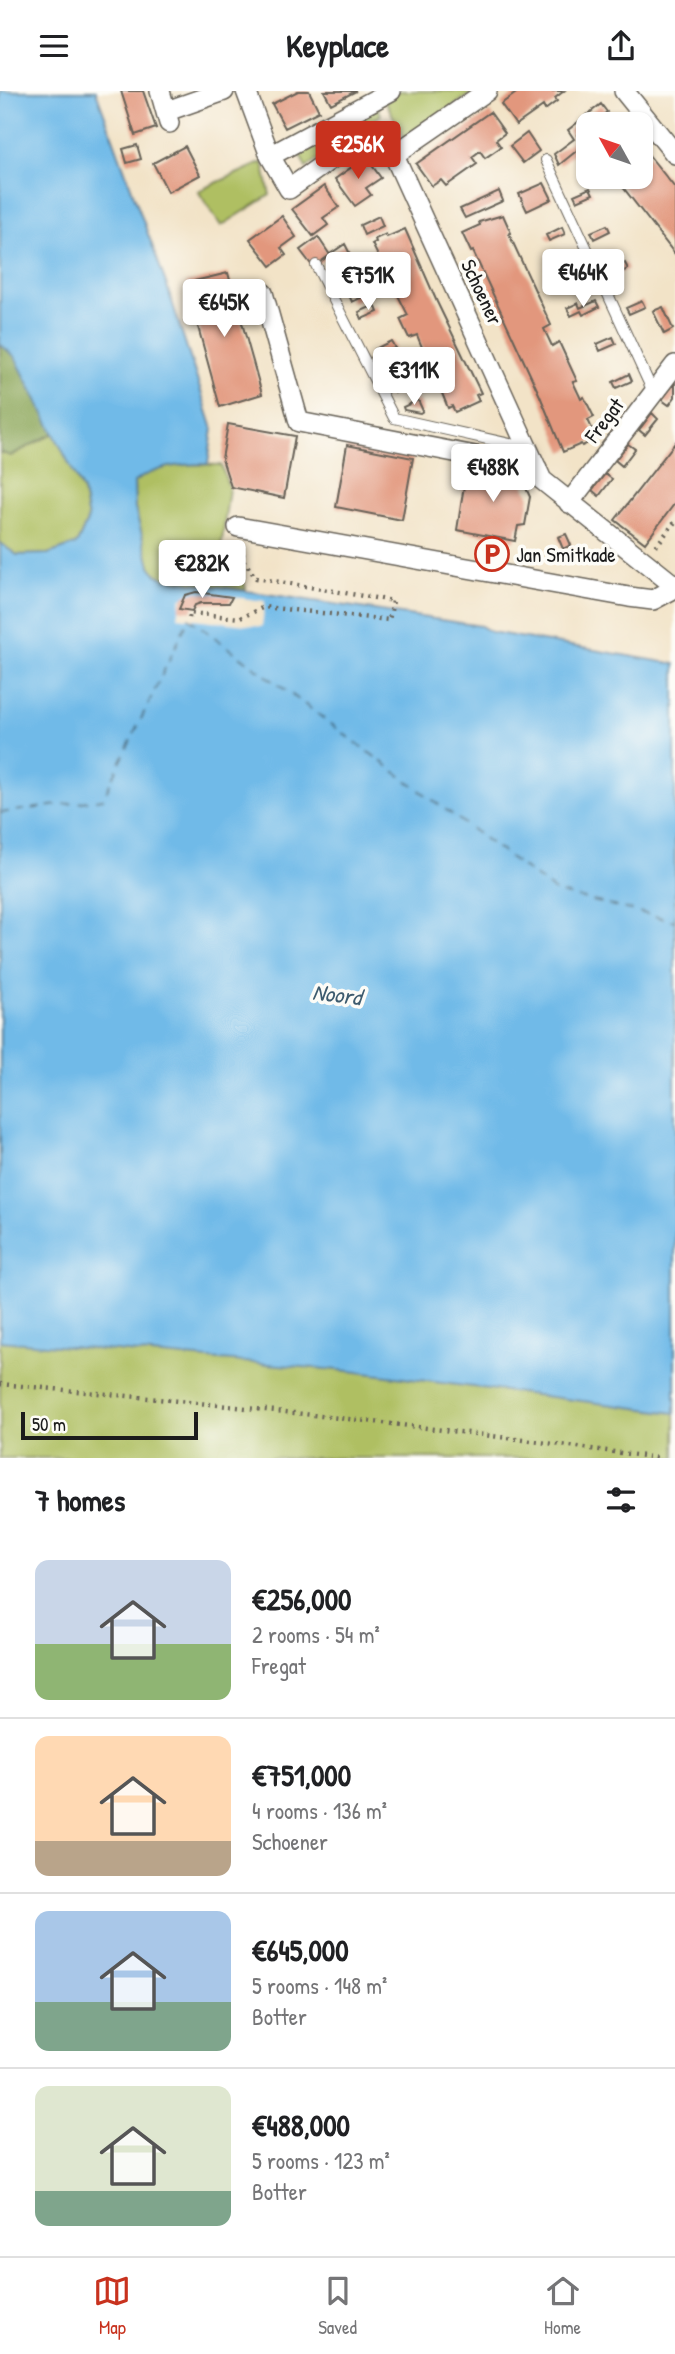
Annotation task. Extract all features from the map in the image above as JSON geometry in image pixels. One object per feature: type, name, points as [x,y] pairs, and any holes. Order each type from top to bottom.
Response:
[{"type":"street","points":[[160,91],[168,117],[224,91]]},
{"type":"street","points":[[246,91],[270,156],[289,189],[373,129],[394,155],[487,91]]},
{"type":"street","points":[[270,156],[391,91]]},
{"type":"street","points":[[624,91],[675,155]]},
{"type":"street","name":"Schoener","points":[[394,155],[542,480],[675,587]]},
{"type":"street","points":[[263,293],[299,422],[537,468]]},
{"type":"street","name":"Fregat","points":[[569,503],[675,365]]},
{"type":"street","points":[[238,527],[629,597],[653,600],[675,587]]},
{"type":"lane","points":[[546,160],[653,393]]},
{"type":"lane","points":[[316,265],[394,418],[529,448]]},
{"type":"path","points":[[645,562],[675,522]]},
{"type":"path","points":[[189,618],[190,613],[240,618],[264,607],[389,620],[393,601],[256,577],[244,561],[238,527]]},
{"type":"path","points":[[0,1384],[259,1408],[657,1458]]},
{"type":"green space","points":[[398,91],[475,91],[405,140],[384,98]]},
{"type":"green space","points":[[376,102],[381,115],[306,168],[295,144]]},
{"type":"green space","points":[[263,162],[270,195],[221,226],[198,191]]},
{"type":"green space","points":[[0,344],[15,356],[54,433],[10,456],[0,452]]},
{"type":"green space","points":[[54,433],[83,491],[88,519],[77,544],[48,554],[17,555],[0,543],[0,452],[11,456]]},
{"type":"green space","points":[[177,464],[221,465],[229,488],[220,556],[240,562],[246,590],[165,579],[157,575],[150,566],[135,508],[134,482],[149,472]]},
{"type":"green space","points":[[0,1325],[675,1401],[675,1458],[0,1458]]},
{"type":"water","name":"Noord","points":[[0,91],[96,91],[168,289],[213,429],[208,464],[170,467],[152,472],[134,482],[135,508],[150,566],[157,575],[166,579],[481,626],[491,632],[675,664],[675,1413],[349,1371],[0,1341],[0,543],[17,555],[48,554],[77,544],[88,519],[83,491],[15,357],[0,344]]},
{"type":"pier","points":[[196,592],[265,601],[262,627],[178,617],[181,599]]},
{"type":"building","points":[[121,91],[143,91],[156,128],[135,135]]},
{"type":"building","points":[[298,91],[309,91],[319,111],[285,128],[272,104]]},
{"type":"building","points":[[324,91],[356,91],[331,104]]},
{"type":"building","points":[[519,91],[564,91],[555,98],[557,101],[545,110],[543,106],[516,125],[501,104]]},
{"type":"building","points":[[601,104],[607,112],[591,112]]},
{"type":"building","points":[[490,112],[505,133],[496,140],[501,147],[485,158],[480,151],[472,157],[477,164],[446,186],[441,180],[432,186],[416,164]]},
{"type":"building","points":[[576,124],[576,151],[559,165],[554,154],[574,139],[568,130]]},
{"type":"building","points":[[527,133],[539,151],[523,163],[510,146]]},
{"type":"building","points":[[137,145],[141,159],[127,163],[123,149]]},
{"type":"building","points":[[185,146],[200,175],[168,192],[153,163]]},
{"type":"building","points":[[366,157],[381,178],[366,188],[371,195],[355,206],[335,179]]},
{"type":"building","points":[[653,160],[675,188],[675,254],[624,189],[653,189]]},
{"type":"building","points":[[544,183],[552,199],[527,211],[519,194]]},
{"type":"building","points":[[324,186],[339,207],[323,218],[328,225],[313,236],[292,209]]},
{"type":"building","points":[[588,189],[593,194],[577,201],[574,195]]},
{"type":"building","points":[[499,191],[503,201],[465,218],[460,209]]},
{"type":"building","points":[[503,215],[551,325],[544,329],[552,346],[559,342],[577,381],[573,382],[594,417],[588,420],[596,437],[593,441],[563,452],[540,396],[473,251],[471,252],[462,233],[480,225],[479,222]]},
{"type":"building","points":[[282,216],[296,237],[281,248],[286,255],[271,266],[250,239]]},
{"type":"building","points":[[379,216],[383,226],[364,235],[360,225]]},
{"type":"building","points":[[607,225],[610,231],[594,239],[591,232]]},
{"type":"building","points":[[562,227],[565,234],[549,241],[546,235]]},
{"type":"building","points":[[405,229],[481,393],[476,395],[479,401],[455,412],[452,406],[448,408],[433,371],[426,375],[416,355],[424,352],[417,335],[409,338],[400,319],[408,315],[372,244],[376,242],[375,239],[386,234],[387,237]]},
{"type":"building","points":[[318,237],[330,255],[313,267],[300,250]]},
{"type":"building","points":[[345,244],[350,254],[336,263],[330,254]]},
{"type":"building","points":[[625,263],[628,269],[611,277],[609,270]]},
{"type":"building","points":[[579,264],[582,271],[566,278],[563,271]]},
{"type":"building","points":[[358,268],[361,275],[345,282],[342,276]]},
{"type":"building","points":[[228,273],[262,394],[220,407],[186,283]]},
{"type":"building","points":[[365,285],[369,294],[352,302],[348,293]]},
{"type":"building","points":[[596,301],[599,307],[583,315],[581,311],[571,316],[567,308],[578,303],[580,308]]},
{"type":"building","points":[[642,301],[645,307],[629,314],[626,308]]},
{"type":"building","points":[[375,305],[378,312],[362,319],[359,312]]},
{"type":"building","points":[[663,307],[673,329],[664,334],[653,311]]},
{"type":"building","points":[[613,337],[616,344],[600,351],[597,344]]},
{"type":"building","points":[[391,341],[395,348],[378,355],[375,349]]},
{"type":"building","points":[[629,374],[632,381],[616,388],[613,382]]},
{"type":"building","points":[[408,378],[412,384],[395,392],[393,386]]},
{"type":"building","points":[[675,383],[675,397],[669,405],[662,400]]},
{"type":"building","points":[[418,400],[423,411],[420,413],[404,410],[403,407]]},
{"type":"building","points":[[652,413],[658,419],[645,435],[639,430]]},
{"type":"building","points":[[228,424],[295,436],[284,498],[231,487],[222,459]]},
{"type":"building","points":[[675,443],[675,503],[645,543],[615,520]]},
{"type":"building","points":[[628,444],[635,449],[622,466],[615,460]]},
{"type":"building","points":[[347,445],[413,458],[402,520],[336,507]]},
{"type":"building","points":[[467,467],[521,477],[530,497],[525,525],[518,526],[515,541],[457,530]]},
{"type":"building","points":[[605,474],[612,479],[599,496],[592,490]]},
{"type":"building","points":[[566,534],[571,545],[563,549],[558,537]]},
{"type":"building","points":[[196,592],[232,597],[229,603],[201,603],[195,605],[192,611],[179,609],[185,595]]},
{"type":"ferry route","points":[[0,813],[103,799],[189,618],[556,892],[675,921]]},
{"type":"place","name":"Jan Smitkade","points":[[492,554]]}]
